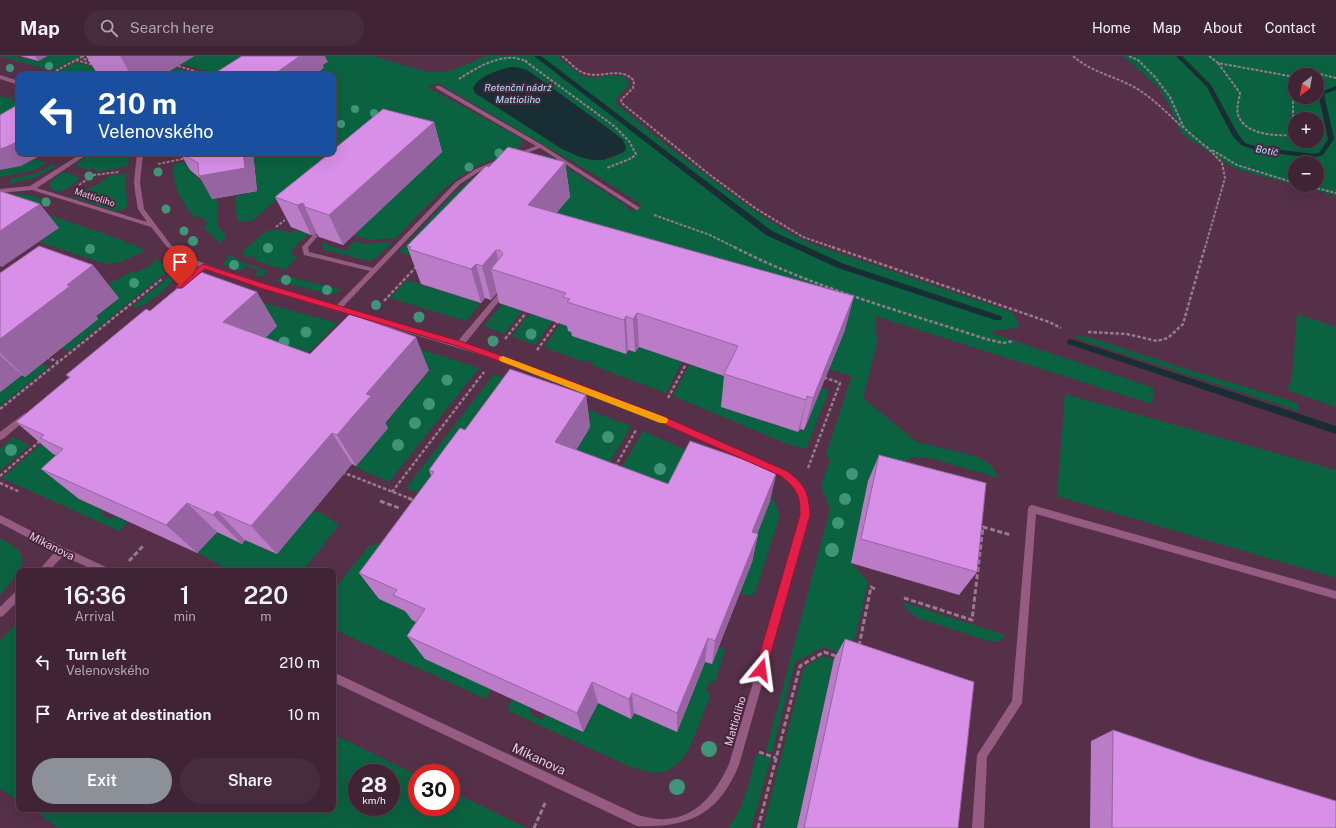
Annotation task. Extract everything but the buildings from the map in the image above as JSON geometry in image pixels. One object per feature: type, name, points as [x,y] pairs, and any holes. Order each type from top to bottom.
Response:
[{"type":"street","points":[[0,77],[16,82]]},
{"type":"street","points":[[438,87],[588,175],[637,208]]},
{"type":"street","points":[[338,308],[463,179],[496,162],[540,146]]},
{"type":"street","points":[[0,191],[32,188],[81,156]]},
{"type":"street","points":[[140,156],[138,192],[142,209],[152,226],[169,246],[181,256],[203,266],[460,344],[558,379],[660,419],[784,473],[795,482],[800,489]]},
{"type":"street","name":"Mattioliho","points":[[32,188],[152,226]]},
{"type":"street","points":[[315,236],[304,247],[306,253],[374,270]]},
{"type":"street","points":[[174,291],[203,266]]},
{"type":"street","points":[[460,344],[507,288]]},
{"type":"street","points":[[0,437],[30,412]]},
{"type":"street","name":"Mattioliho","points":[[726,782],[734,765],[804,523],[805,505],[800,489]]},
{"type":"street","points":[[978,828],[982,755],[1017,703],[1032,509],[1336,595]]},
{"type":"street","name":"Mikanova","points":[[0,519],[62,552],[98,568]]},
{"type":"street","points":[[46,568],[62,552]]},
{"type":"street","points":[[0,613],[16,597]]},
{"type":"street","name":"Mikanova","points":[[336,678],[637,820],[665,825],[685,820],[707,808],[726,782]]},
{"type":"path","points":[[54,72],[83,56],[84,59],[94,62],[90,64],[76,60]]},
{"type":"path","points":[[562,56],[586,74],[595,75],[617,73],[633,78],[633,88],[621,100],[623,104],[699,167],[751,206],[796,233],[1049,322],[1060,328]]},
{"type":"path","points":[[1073,56],[1090,67],[1119,80],[1149,97],[1206,146],[1220,159],[1225,167],[1225,178],[1183,324],[1168,338],[1157,341],[1126,334],[1088,332]]},
{"type":"path","points":[[1129,56],[1138,60],[1155,77],[1170,97],[1184,128]]},
{"type":"path","points":[[1209,56],[1218,63],[1240,93],[1238,114],[1244,124],[1262,133],[1279,137],[1293,135],[1294,104]]},
{"type":"path","points":[[446,92],[464,76],[495,62],[515,58],[526,61],[614,126],[629,141],[636,154],[632,158],[588,175]]},
{"type":"path","points":[[1218,63],[1288,76]]},
{"type":"path","points":[[178,66],[197,72]]},
{"type":"path","points":[[1324,75],[1336,78]]},
{"type":"path","points":[[1206,146],[1237,165],[1288,181]]},
{"type":"path","points":[[157,164],[187,158]]},
{"type":"path","points":[[93,175],[120,171]]},
{"type":"path","points":[[1324,190],[1336,193]]},
{"type":"path","points":[[637,208],[710,235],[805,280],[986,339],[1003,343],[1014,341]]},
{"type":"path","points":[[276,227],[285,220]]},
{"type":"path","points":[[384,301],[418,264]]},
{"type":"path","points":[[0,409],[167,275]]},
{"type":"path","points":[[505,339],[526,313]]},
{"type":"path","points":[[537,350],[559,319]]},
{"type":"path","points":[[45,357],[58,362]]},
{"type":"path","points":[[668,398],[686,364]]},
{"type":"path","points":[[392,492],[486,368]]},
{"type":"path","points":[[800,489],[840,383],[820,377]]},
{"type":"path","points":[[613,469],[639,426]]},
{"type":"path","points":[[0,476],[42,440]]},
{"type":"path","points":[[341,471],[420,503]]},
{"type":"path","points":[[0,483],[20,492]]},
{"type":"path","points":[[380,501],[399,508]]},
{"type":"path","points":[[904,598],[972,620],[983,527],[1030,541]]},
{"type":"path","points":[[129,561],[143,546]]},
{"type":"path","points":[[858,647],[871,587],[875,589]]},
{"type":"path","points":[[758,828],[800,666],[824,652],[843,658]]},
{"type":"path","points":[[766,754],[776,758]]},
{"type":"path","points":[[534,828],[554,782]]},
{"type":"green space","points":[[0,56],[12,56],[38,61],[47,56],[80,56],[56,69],[49,70]]},
{"type":"green space","points":[[87,56],[139,56],[134,59],[137,60],[125,67],[122,66],[111,72],[59,72],[76,62],[90,66],[97,62],[86,59]]},
{"type":"green space","points":[[194,56],[290,56],[263,72],[208,72],[180,64]]},
{"type":"green space","points":[[301,56],[374,56],[427,72],[440,72],[453,70],[486,56],[557,56],[582,76],[591,78],[614,75],[625,77],[629,82],[629,85],[615,100],[617,104],[697,169],[768,220],[791,234],[815,245],[1012,312],[1020,327],[988,332],[1154,388],[1152,404],[875,316],[877,343],[863,398],[917,442],[975,456],[990,464],[999,478],[927,457],[912,457],[902,463],[851,563],[868,581],[852,652],[847,655],[823,647],[795,662],[772,753],[766,751],[830,509],[821,486],[830,460],[826,454],[852,376],[829,369],[845,330],[420,244],[409,255],[399,252],[452,195],[472,178],[482,172],[536,155],[546,155],[552,158],[625,205],[631,211],[642,205],[597,176],[438,83],[427,88],[517,136],[522,139],[522,143],[514,151],[478,165],[462,175],[432,200],[396,238],[368,240],[354,235],[372,212],[376,213],[442,152],[282,195],[252,221],[237,221],[235,196],[257,191],[253,156],[336,156],[336,72],[318,72],[324,68]],"holes":[[[511,67],[527,70],[623,140],[619,155],[603,160],[592,160],[580,157],[562,149],[475,93]]]},
{"type":"green space","points":[[1121,56],[1336,56],[1336,196],[1321,192],[1324,192],[1324,156],[1288,156],[1288,183],[1239,170],[1222,161],[1182,134],[1168,103],[1159,88],[1127,59]]},
{"type":"green space","points":[[175,68],[192,72],[163,72]]},
{"type":"green space","points":[[16,94],[16,96],[9,99],[16,102],[16,133],[0,142],[0,96],[8,98]]},
{"type":"green space","points":[[88,156],[130,156],[128,166],[98,172],[92,168],[88,170],[74,165]]},
{"type":"green space","points":[[35,159],[47,163],[34,170],[0,177],[0,170],[21,166]]},
{"type":"green space","points":[[184,162],[185,164],[187,163],[190,170],[217,198],[218,227],[226,235],[220,243],[203,227],[208,223],[200,217],[195,217],[195,219],[176,187],[173,164]]},
{"type":"green space","points":[[52,164],[57,166],[34,178],[9,184],[11,179],[38,173]]},
{"type":"green space","points":[[63,172],[75,175],[79,179],[74,184],[60,192],[53,190],[49,187],[50,182]]},
{"type":"green space","points":[[126,173],[125,185],[128,204],[124,209],[114,211],[73,197],[100,183],[109,176]]},
{"type":"green space","points":[[17,194],[30,195],[52,202],[46,206],[29,200],[4,205],[6,196]]},
{"type":"green space","points":[[23,206],[125,241],[124,242],[129,244],[131,243],[145,251],[121,262],[106,264],[39,242],[59,228]]},
{"type":"green space","points":[[276,229],[292,233],[295,230],[309,234],[294,247],[291,254],[297,258],[285,270],[254,260],[257,258],[251,256],[248,258],[243,255],[244,250],[265,232]]},
{"type":"green space","points":[[355,241],[364,244],[392,242],[377,257],[369,261],[325,250],[321,246],[323,243],[345,251]]},
{"type":"green space","points":[[230,255],[244,263],[268,271],[262,277],[255,275],[259,270],[245,266],[240,271],[224,265],[223,263]]},
{"type":"green space","points":[[156,259],[170,269],[69,351],[61,348],[98,319],[95,317],[101,291],[112,282],[133,271],[135,273],[154,264],[152,262]]},
{"type":"green space","points":[[178,269],[174,279],[159,294],[143,306],[132,307]]},
{"type":"green space","points":[[283,275],[342,290],[328,294],[277,281]]},
{"type":"green space","points":[[407,280],[481,303],[466,321],[390,298]]},
{"type":"green space","points":[[514,290],[529,295],[518,310],[522,311],[504,334],[484,326]]},
{"type":"green space","points":[[219,291],[338,323],[296,365],[349,326],[479,368],[389,482],[357,468],[356,466],[383,426],[429,371],[330,388],[246,356]]},
{"type":"green space","points":[[547,300],[563,306],[535,345],[512,336],[529,314],[535,315]]},
{"type":"green space","points":[[571,308],[568,331],[626,354],[628,350],[635,352],[648,332],[686,344],[676,360],[682,362],[666,393],[592,365],[593,362],[587,360],[584,362],[544,347]]},
{"type":"green space","points":[[1297,314],[1336,327],[1336,407],[1287,390],[1292,378]]},
{"type":"green space","points":[[1079,335],[1298,403],[1299,411],[1075,338]]},
{"type":"green space","points":[[705,350],[743,362],[722,407],[798,432],[800,429],[805,430],[809,420],[804,418],[813,396],[818,398],[822,388],[829,390],[806,449],[790,445],[673,396],[689,365],[696,367]]},
{"type":"green space","points":[[38,362],[49,367],[0,406],[0,392],[22,375],[26,377]]},
{"type":"green space","points":[[494,374],[631,426],[606,469],[618,474],[643,431],[751,479],[771,494],[778,509],[779,518],[755,593],[749,596],[734,590],[740,574],[747,576],[752,562],[668,513],[447,504],[406,488]]},
{"type":"green space","points":[[100,393],[80,466],[79,499],[105,511],[101,515],[111,519],[115,516],[128,522],[119,531],[2,478]]},
{"type":"green space","points":[[1065,394],[1336,470],[1336,578],[1057,496]]},
{"type":"green space","points":[[13,437],[30,445],[0,471],[0,449]]},
{"type":"green space","points":[[313,510],[325,515],[339,525],[305,568],[218,568],[221,565],[197,553],[220,528],[277,554]]},
{"type":"green space","points":[[0,538],[18,549],[23,560],[20,568],[16,568],[16,575],[0,595]]},
{"type":"green space","points":[[383,541],[388,541],[415,615],[491,689],[486,699],[336,630],[336,587],[368,547]]},
{"type":"green space","points":[[902,602],[1005,635],[998,641],[989,641],[918,618],[909,612]]},
{"type":"green space","points":[[16,624],[16,799],[0,789],[0,641]]},
{"type":"green space","points":[[718,647],[725,649],[715,682],[710,681],[706,692],[711,694],[689,749],[681,761],[667,771],[656,773],[633,768],[507,710],[513,699],[531,708],[529,713],[542,720],[545,714],[583,732],[600,698],[631,718],[634,713],[677,732],[705,662],[712,664]]},
{"type":"green space","points":[[823,656],[834,659],[797,828],[763,828],[804,668]]},
{"type":"green space","points":[[336,735],[394,764],[348,764],[348,816],[400,816],[400,767],[408,771],[408,816],[460,816],[460,795],[527,828],[59,828],[35,812],[336,812]]},
{"type":"green space","points":[[756,754],[771,758],[751,828],[728,828],[743,802]]},
{"type":"water","name":"Retenční nádrž Mattioliho","points":[[511,67],[527,70],[609,129],[623,140],[626,148],[624,152],[603,160],[592,160],[580,157],[562,149],[475,93],[473,88],[479,80],[489,74]]},
{"type":"waterway","points":[[537,56],[769,233],[841,266],[998,318]]},
{"type":"waterway","name":"Botič","points":[[1179,56],[1209,86],[1235,135],[1243,144],[1257,149],[1313,156],[1321,154],[1331,139],[1321,93],[1336,88]]},
{"type":"waterway","points":[[1071,342],[1336,430]]},
{"type":"slow traffic","points":[[503,359],[664,420]]},
{"type":"route","points":[[180,286],[203,266],[263,286],[460,344],[558,379],[660,419],[784,473],[795,482],[800,489],[804,497],[806,510],[804,523],[761,670]]}]
